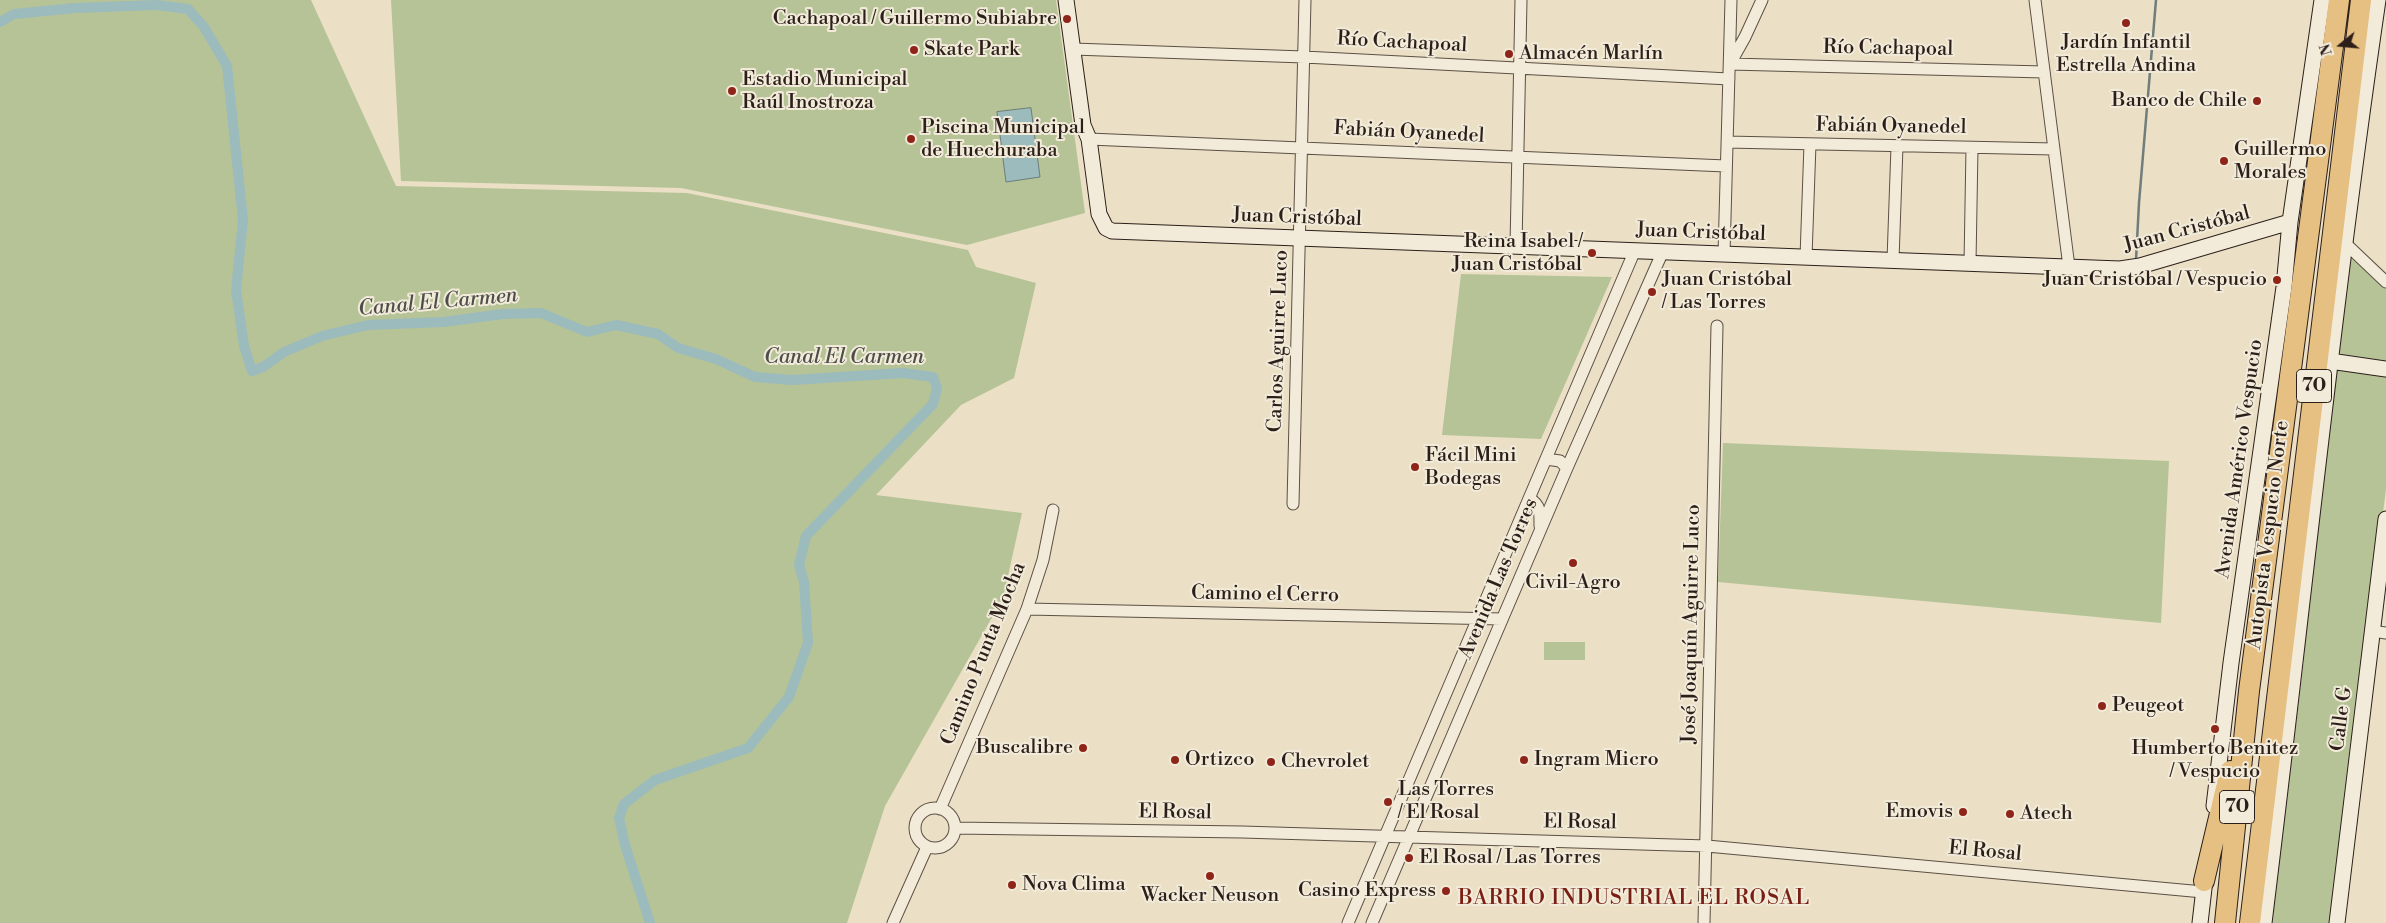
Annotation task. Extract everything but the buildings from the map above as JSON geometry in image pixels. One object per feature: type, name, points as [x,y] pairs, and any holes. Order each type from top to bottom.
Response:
[{"type":"highway","points":[[2319,155],[2330,0]]},
{"type":"highway","name":"Autopista Vespucio Norte","points":[[2226,923],[2249,691],[2339,0]]},
{"type":"highway","name":"Autopista Vespucio Norte","points":[[2250,923],[2361,5]]},
{"type":"highway","points":[[2204,886],[2249,691]]},
{"type":"highway","points":[[2257,923],[2262,822]]},
{"type":"street","points":[[1066,0],[1077,49]]},
{"type":"street","points":[[1075,0],[1083,125],[1089,138]]},
{"type":"street","name":"Carlos Aguirre Luco","points":[[1293,504],[1305,0]]},
{"type":"street","points":[[1516,246],[1521,0]]},
{"type":"street","points":[[1724,254],[1731,0]]},
{"type":"street","points":[[1730,64],[1743,42],[1762,0]]},
{"type":"street","points":[[2035,0],[2069,267]]},
{"type":"street","name":"Avenida Américo Vespucio","points":[[2200,923],[2231,663],[2284,287],[2290,222],[2322,0]]},
{"type":"street","points":[[2264,923],[2297,657],[2300,609],[2330,361],[2378,0]]},
{"type":"street","points":[[2370,56],[2381,35],[2386,1]]},
{"type":"street","name":"Río Cachapoal","points":[[1077,49],[1304,57],[1729,79]]},
{"type":"street","name":"Río Cachapoal","points":[[1730,64],[2044,72]]},
{"type":"street","name":"Juan Cristóbal","points":[[1089,138],[1099,214],[1106,228],[1112,231],[2134,268],[2290,222]]},
{"type":"street","name":"Fabián Oyanedel","points":[[1089,138],[1726,166]]},
{"type":"street","name":"Fabián Oyanedel","points":[[1727,142],[2054,149]]},
{"type":"street","points":[[1806,257],[1810,144]]},
{"type":"street","points":[[1893,260],[1897,146]]},
{"type":"street","points":[[1970,263],[1972,148]]},
{"type":"street","points":[[2346,244],[2386,282]]},
{"type":"street","name":"Avenida Las Torres","points":[[1348,923],[1635,250]]},
{"type":"street","name":"Avenida Las Torres","points":[[1372,923],[1662,251]]},
{"type":"street","name":"José Joaquín Aguirre Luco","points":[[1704,923],[1718,326]]},
{"type":"street","points":[[2330,361],[2386,369]]},
{"type":"street","points":[[1546,459],[1560,461],[1567,468]]},
{"type":"street","points":[[1530,499],[1537,503],[1539,508],[1540,533]]},
{"type":"street","name":"Camino Punta Mocha","points":[[940,809],[1027,609],[1043,560],[1053,510]]},
{"type":"street","name":"Calle G","points":[[2337,923],[2379,632],[2386,519]]},
{"type":"street","name":"Camino el Cerro","points":[[1027,609],[1502,619]]},
{"type":"street","points":[[940,809],[950,816],[954,828],[951,840],[946,845],[933,848],[921,843],[915,832],[917,818],[927,810],[940,809]]},
{"type":"street","name":"El Rosal","points":[[954,828],[1385,836],[1707,846],[2204,886]]},
{"type":"street","points":[[893,923],[927,847]]},
{"type":"green space","points":[[0,0],[311,0],[396,186],[687,193],[968,250],[976,267],[1036,283],[1014,378],[961,405],[876,495],[1022,513],[1003,598],[885,806],[847,923],[0,923]]},
{"type":"green space","name":"Estadio Municipal Raúl Inostroza","points":[[391,0],[1056,0],[1085,213],[967,245],[681,188],[401,181]]},
{"type":"green space","points":[[2350,257],[2386,288],[2386,489],[2331,923],[2272,923],[2304,658],[2306,612]]},
{"type":"green space","points":[[1461,274],[1612,277],[1541,439],[1442,435]]},
{"type":"green space","points":[[1723,443],[2169,461],[2161,623],[1718,582]]},
{"type":"green space","points":[[1544,642],[1585,642],[1585,660],[1544,660]]},
{"type":"water","points":[[1031,108],[1040,177],[1006,182],[997,112]]},
{"type":"waterway","points":[[2136,260],[2156,0]]},
{"type":"waterway","name":"Canal El Carmen","points":[[0,22],[14,14],[75,8],[157,5],[188,9],[204,27],[227,66],[243,220],[236,290],[244,346],[252,371],[263,367],[284,352],[322,336],[368,325],[443,322],[503,314],[541,313],[587,332],[616,325],[658,334],[678,348],[716,359],[755,377],[792,380],[903,373],[933,377],[937,388],[933,404],[806,536],[799,565],[804,582],[808,643],[789,697],[748,748],[655,780],[624,804],[619,818],[625,845],[650,923]]},
{"type":"place","name":"Cachapoal / Guillermo Subiabre","points":[[1067,19]]},
{"type":"place","name":"Jardín Infantil Estrella Andina","points":[[2126,23]]},
{"type":"place","name":"Skate Park","points":[[914,50]]},
{"type":"place","name":"Almacén Marlín","points":[[1509,54]]},
{"type":"place","name":"Estadio Municipal Raúl Inostroza","points":[[732,91]]},
{"type":"place","name":"Banco de Chile","points":[[2257,101]]},
{"type":"place","name":"Piscina Municipal de Huechuraba","points":[[911,139]]},
{"type":"place","name":"Guillermo Morales","points":[[2224,161]]},
{"type":"place","name":"Reina Isabel / Juan Cristóbal","points":[[1592,253]]},
{"type":"place","name":"Juan Cristóbal / Vespucio","points":[[2277,280]]},
{"type":"place","name":"Juan Cristóbal / Las Torres","points":[[1652,292]]},
{"type":"place","name":"Fácil Mini Bodegas","points":[[1415,467]]},
{"type":"place","name":"Civil-Agro","points":[[1573,563]]},
{"type":"place","name":"Peugeot","points":[[2102,706]]},
{"type":"place","name":"Humberto Benitez / Vespucio","points":[[2215,729]]},
{"type":"place","name":"Buscalibre","points":[[1083,748]]},
{"type":"place","name":"Ortizco","points":[[1175,760]]},
{"type":"place","name":"Ingram Micro","points":[[1524,760]]},
{"type":"place","name":"Chevrolet","points":[[1271,762]]},
{"type":"place","name":"Las Torres / El Rosal","points":[[1388,802]]},
{"type":"place","name":"Emovis","points":[[1963,812]]},
{"type":"place","name":"Atech","points":[[2010,814]]},
{"type":"place","name":"El Rosal / Las Torres","points":[[1409,858]]},
{"type":"place","name":"Wacker Neuson","points":[[1210,876]]},
{"type":"place","name":"Nova Clima","points":[[1012,885]]},
{"type":"place","name":"Casino Express","points":[[1446,891]]},
{"type":"district","name":"BARRIO INDUSTRIAL EL ROSAL","points":[[1634,899]]}]
